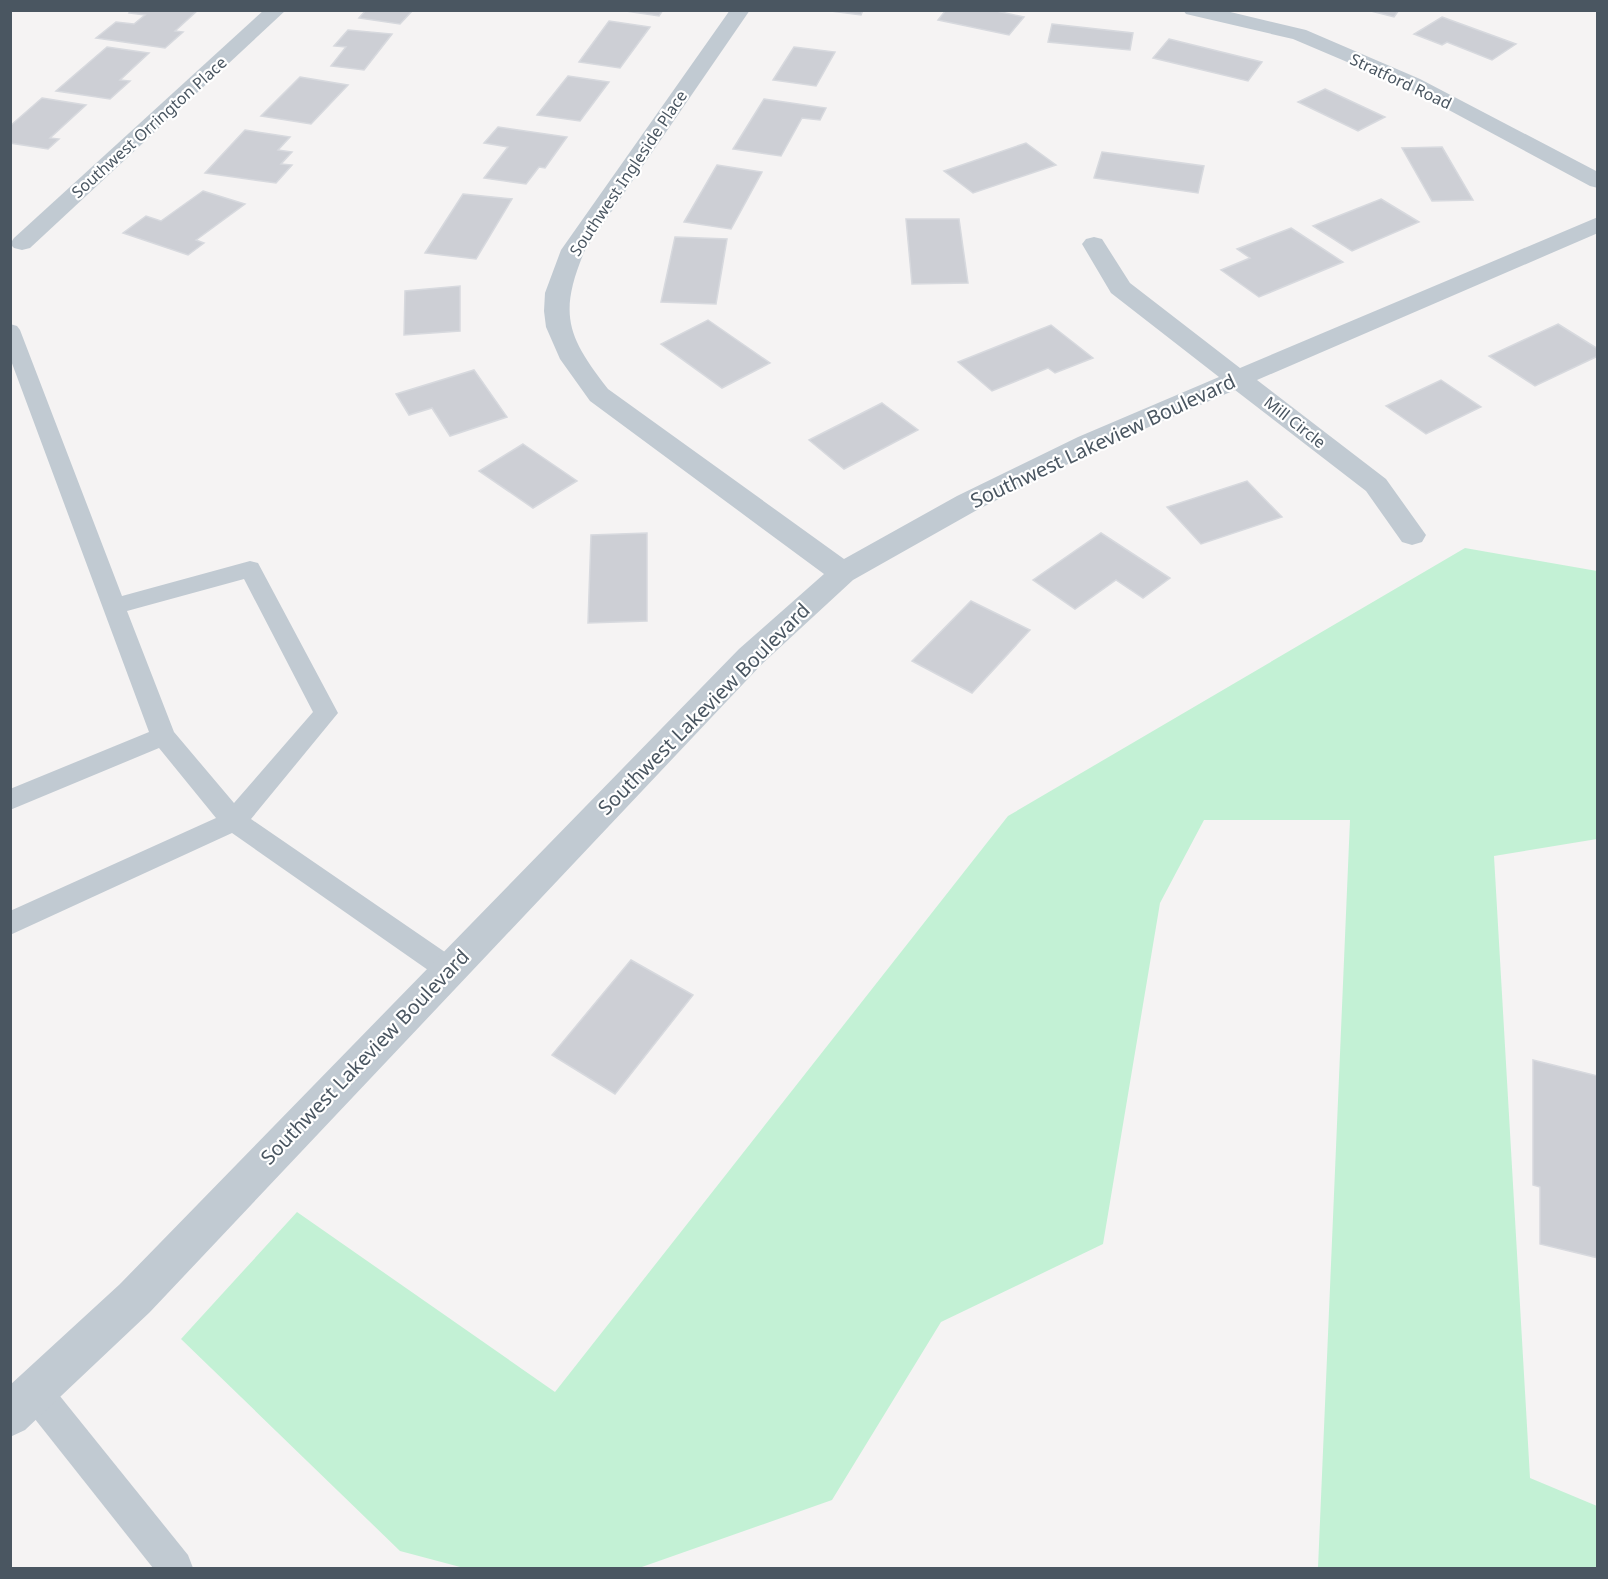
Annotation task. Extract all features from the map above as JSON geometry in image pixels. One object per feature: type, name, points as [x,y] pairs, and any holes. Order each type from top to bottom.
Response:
[{"type":"street","name":"Southwest Orrington Place","points":[[22,243],[276,10]]},
{"type":"street","name":"Southwest Ingleside Place","points":[[740,10],[573,250],[560,276],[555,299],[557,328],[572,361],[599,395],[843,573]]},
{"type":"street","name":"Stratford Road","points":[[1194,10],[1299,34],[1413,83],[1598,181]]},
{"type":"street","name":"Southwest Lakeview Boulevard","points":[[10,1415],[135,1298],[448,969],[750,657],[843,573],[968,503],[1088,443],[1598,224]]},
{"type":"street","name":"Mill Circle","points":[[1094,244],[1120,288],[1376,485],[1412,535]]},
{"type":"lane","points":[[10,330],[163,736],[234,821],[448,969]]},
{"type":"lane","points":[[10,924],[234,821],[327,713],[250,569],[113,607]]},
{"type":"lane","points":[[10,800],[163,736]]},
{"type":"lane","points":[[35,1392],[175,1569]]},
{"type":"green space","points":[[1465,548],[1597,571],[1597,839],[1494,856],[1530,1478],[1597,1506],[1597,1568],[1318,1568],[1350,820],[1204,820],[1160,903],[1103,1244],[941,1322],[832,1500],[639,1568],[464,1568],[400,1551],[181,1339],[297,1212],[555,1392],[1008,816]]},
{"type":"building","points":[[131,10],[198,10],[175,31],[183,32],[165,48],[96,38],[116,22],[134,24],[145,15],[129,13]]},
{"type":"building","points":[[366,10],[413,10],[400,24],[359,18]]},
{"type":"building","points":[[619,10],[663,10],[659,16]]},
{"type":"building","points":[[823,10],[863,10],[861,15]]},
{"type":"building","points":[[946,10],[992,10],[1024,17],[1009,35],[938,20]]},
{"type":"building","points":[[1367,10],[1399,10],[1394,17]]},
{"type":"building","points":[[1442,17],[1516,44],[1492,60],[1447,42],[1442,45],[1414,34]]},
{"type":"building","points":[[609,21],[650,27],[620,68],[579,62]]},
{"type":"building","points":[[1052,24],[1133,33],[1130,50],[1048,42]]},
{"type":"building","points":[[348,30],[392,34],[364,70],[331,66],[346,47],[334,46]]},
{"type":"building","points":[[1169,39],[1262,62],[1248,81],[1153,58]]},
{"type":"building","points":[[107,47],[149,53],[120,80],[130,81],[110,99],[56,91]]},
{"type":"building","points":[[794,47],[835,52],[816,86],[773,80]]},
{"type":"building","points":[[568,76],[609,82],[580,121],[537,115]]},
{"type":"building","points":[[300,77],[348,85],[311,124],[261,116]]},
{"type":"building","points":[[1325,89],[1385,117],[1358,131],[1298,102]]},
{"type":"building","points":[[42,98],[86,105],[50,138],[59,139],[48,149],[10,143],[10,126]]},
{"type":"building","points":[[764,99],[826,108],[820,120],[802,118],[781,156],[733,149]]},
{"type":"building","points":[[498,127],[567,137],[545,168],[539,167],[526,184],[484,178],[508,147],[484,143]]},
{"type":"building","points":[[245,130],[290,137],[278,150],[292,152],[281,164],[292,165],[276,183],[205,173]]},
{"type":"building","points":[[1026,143],[1056,165],[973,193],[944,171]]},
{"type":"building","points":[[1442,147],[1473,200],[1432,201],[1402,148]]},
{"type":"building","points":[[1102,152],[1204,166],[1198,193],[1094,178]]},
{"type":"building","points":[[717,165],[762,172],[731,229],[684,222]]},
{"type":"building","points":[[203,191],[245,204],[196,240],[204,243],[188,255],[123,233],[146,216],[161,221]]},
{"type":"building","points":[[463,194],[512,199],[476,259],[425,253]]},
{"type":"building","points":[[1381,199],[1419,222],[1352,251],[1313,226]]},
{"type":"building","points":[[906,219],[959,219],[968,283],[912,284]]},
{"type":"building","points":[[1291,228],[1343,262],[1259,297],[1221,270],[1250,258],[1237,249]]},
{"type":"building","points":[[675,237],[727,239],[716,304],[661,302]]},
{"type":"building","points":[[460,286],[460,331],[404,335],[405,291]]},
{"type":"building","points":[[708,320],[770,363],[722,388],[661,344]]},
{"type":"building","points":[[1558,324],[1598,349],[1598,356],[1535,386],[1489,356]]},
{"type":"building","points":[[1051,325],[1093,358],[1055,373],[1048,368],[992,391],[958,362]]},
{"type":"building","points":[[474,370],[507,417],[450,436],[432,408],[409,415],[396,394]]},
{"type":"building","points":[[1441,380],[1481,407],[1426,434],[1386,406]]},
{"type":"building","points":[[882,403],[918,430],[844,469],[809,440]]},
{"type":"building","points":[[523,444],[577,481],[533,508],[479,471]]},
{"type":"building","points":[[1247,481],[1282,517],[1201,544],[1167,507]]},
{"type":"building","points":[[647,533],[647,621],[588,623],[591,535]]},
{"type":"building","points":[[1101,533],[1170,578],[1143,598],[1116,580],[1075,609],[1033,580]]},
{"type":"building","points":[[971,601],[1030,630],[972,693],[912,661]]},
{"type":"building","points":[[631,960],[693,995],[615,1094],[552,1055]]},
{"type":"building","points":[[1533,1060],[1598,1076],[1598,1258],[1540,1244],[1540,1187],[1533,1185]]}]
